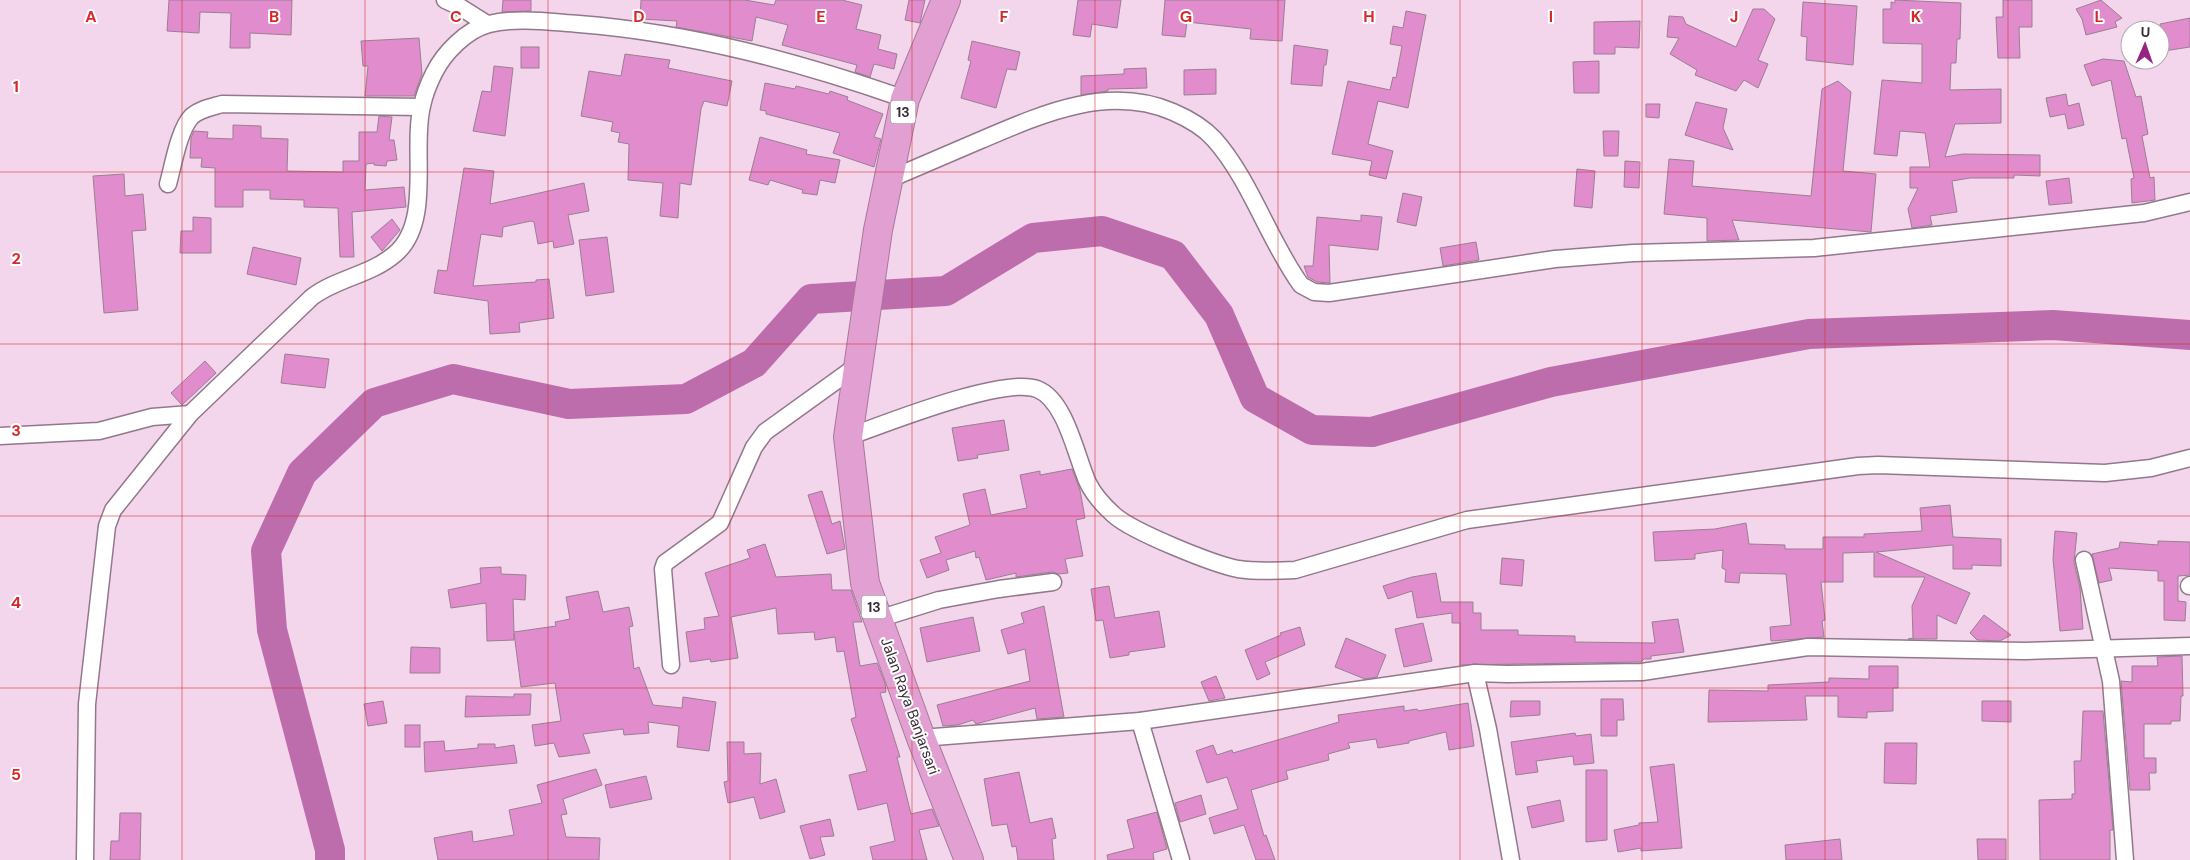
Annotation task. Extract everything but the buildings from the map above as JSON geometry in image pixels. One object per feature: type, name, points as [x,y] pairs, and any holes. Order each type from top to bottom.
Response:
[{"type":"highway","name":"13","points":[[860,353],[878,230],[905,99],[946,0]]},
{"type":"highway","name":"Jalan Raya Banjarsari","points":[[860,353],[848,437],[866,583],[921,738],[969,860]]},
{"type":"street","points":[[445,0],[487,24]]},
{"type":"street","points":[[85,860],[87,704],[107,526],[121,498],[190,414],[312,297],[326,287],[374,268],[395,255],[406,243],[413,226],[417,202],[421,107],[434,73],[446,54],[463,38],[487,24],[540,21],[605,26],[694,39],[804,65],[905,99]]},
{"type":"street","points":[[890,179],[1034,117],[1062,108],[1093,102],[1125,100],[1154,103],[1185,117],[1214,138],[1234,167],[1297,279],[1302,285],[1314,292],[1329,293],[1555,258],[1632,253],[1814,248],[2144,213],[2190,202]]},
{"type":"street","points":[[168,184],[184,129],[192,116],[204,109],[222,104],[421,107]]},
{"type":"street","points":[[671,665],[663,569],[665,563],[720,523],[754,447],[765,432],[860,353]]},
{"type":"street","points":[[848,437],[939,404],[1023,386],[1038,389],[1053,400],[1062,415],[1089,484],[1100,500],[1115,516],[1132,526],[1214,562],[1266,572],[1295,570],[1467,520],[1858,466],[2105,472],[2151,468],[2190,458]]},
{"type":"street","points":[[0,436],[99,431],[152,417],[190,414]]},
{"type":"street","points":[[2084,560],[2111,681],[2125,860]]},
{"type":"street","points":[[878,619],[940,600],[998,588],[1054,582]]},
{"type":"street","points":[[921,738],[1140,721],[1475,673],[1642,672],[1808,647],[2024,651],[2104,647],[2190,646]]},
{"type":"street","points":[[1475,673],[1488,729],[1511,860]]},
{"type":"street","points":[[1140,721],[1181,860]]},
{"type":"waterway","points":[[330,860],[330,850],[272,630],[266,551],[302,473],[374,403],[453,379],[569,404],[686,399],[754,363],[811,299],[946,291],[1033,238],[1102,231],[1173,255],[1219,315],[1255,398],[1312,430],[1372,432],[1551,382],[1809,334],[2053,325],[2190,335]]}]
